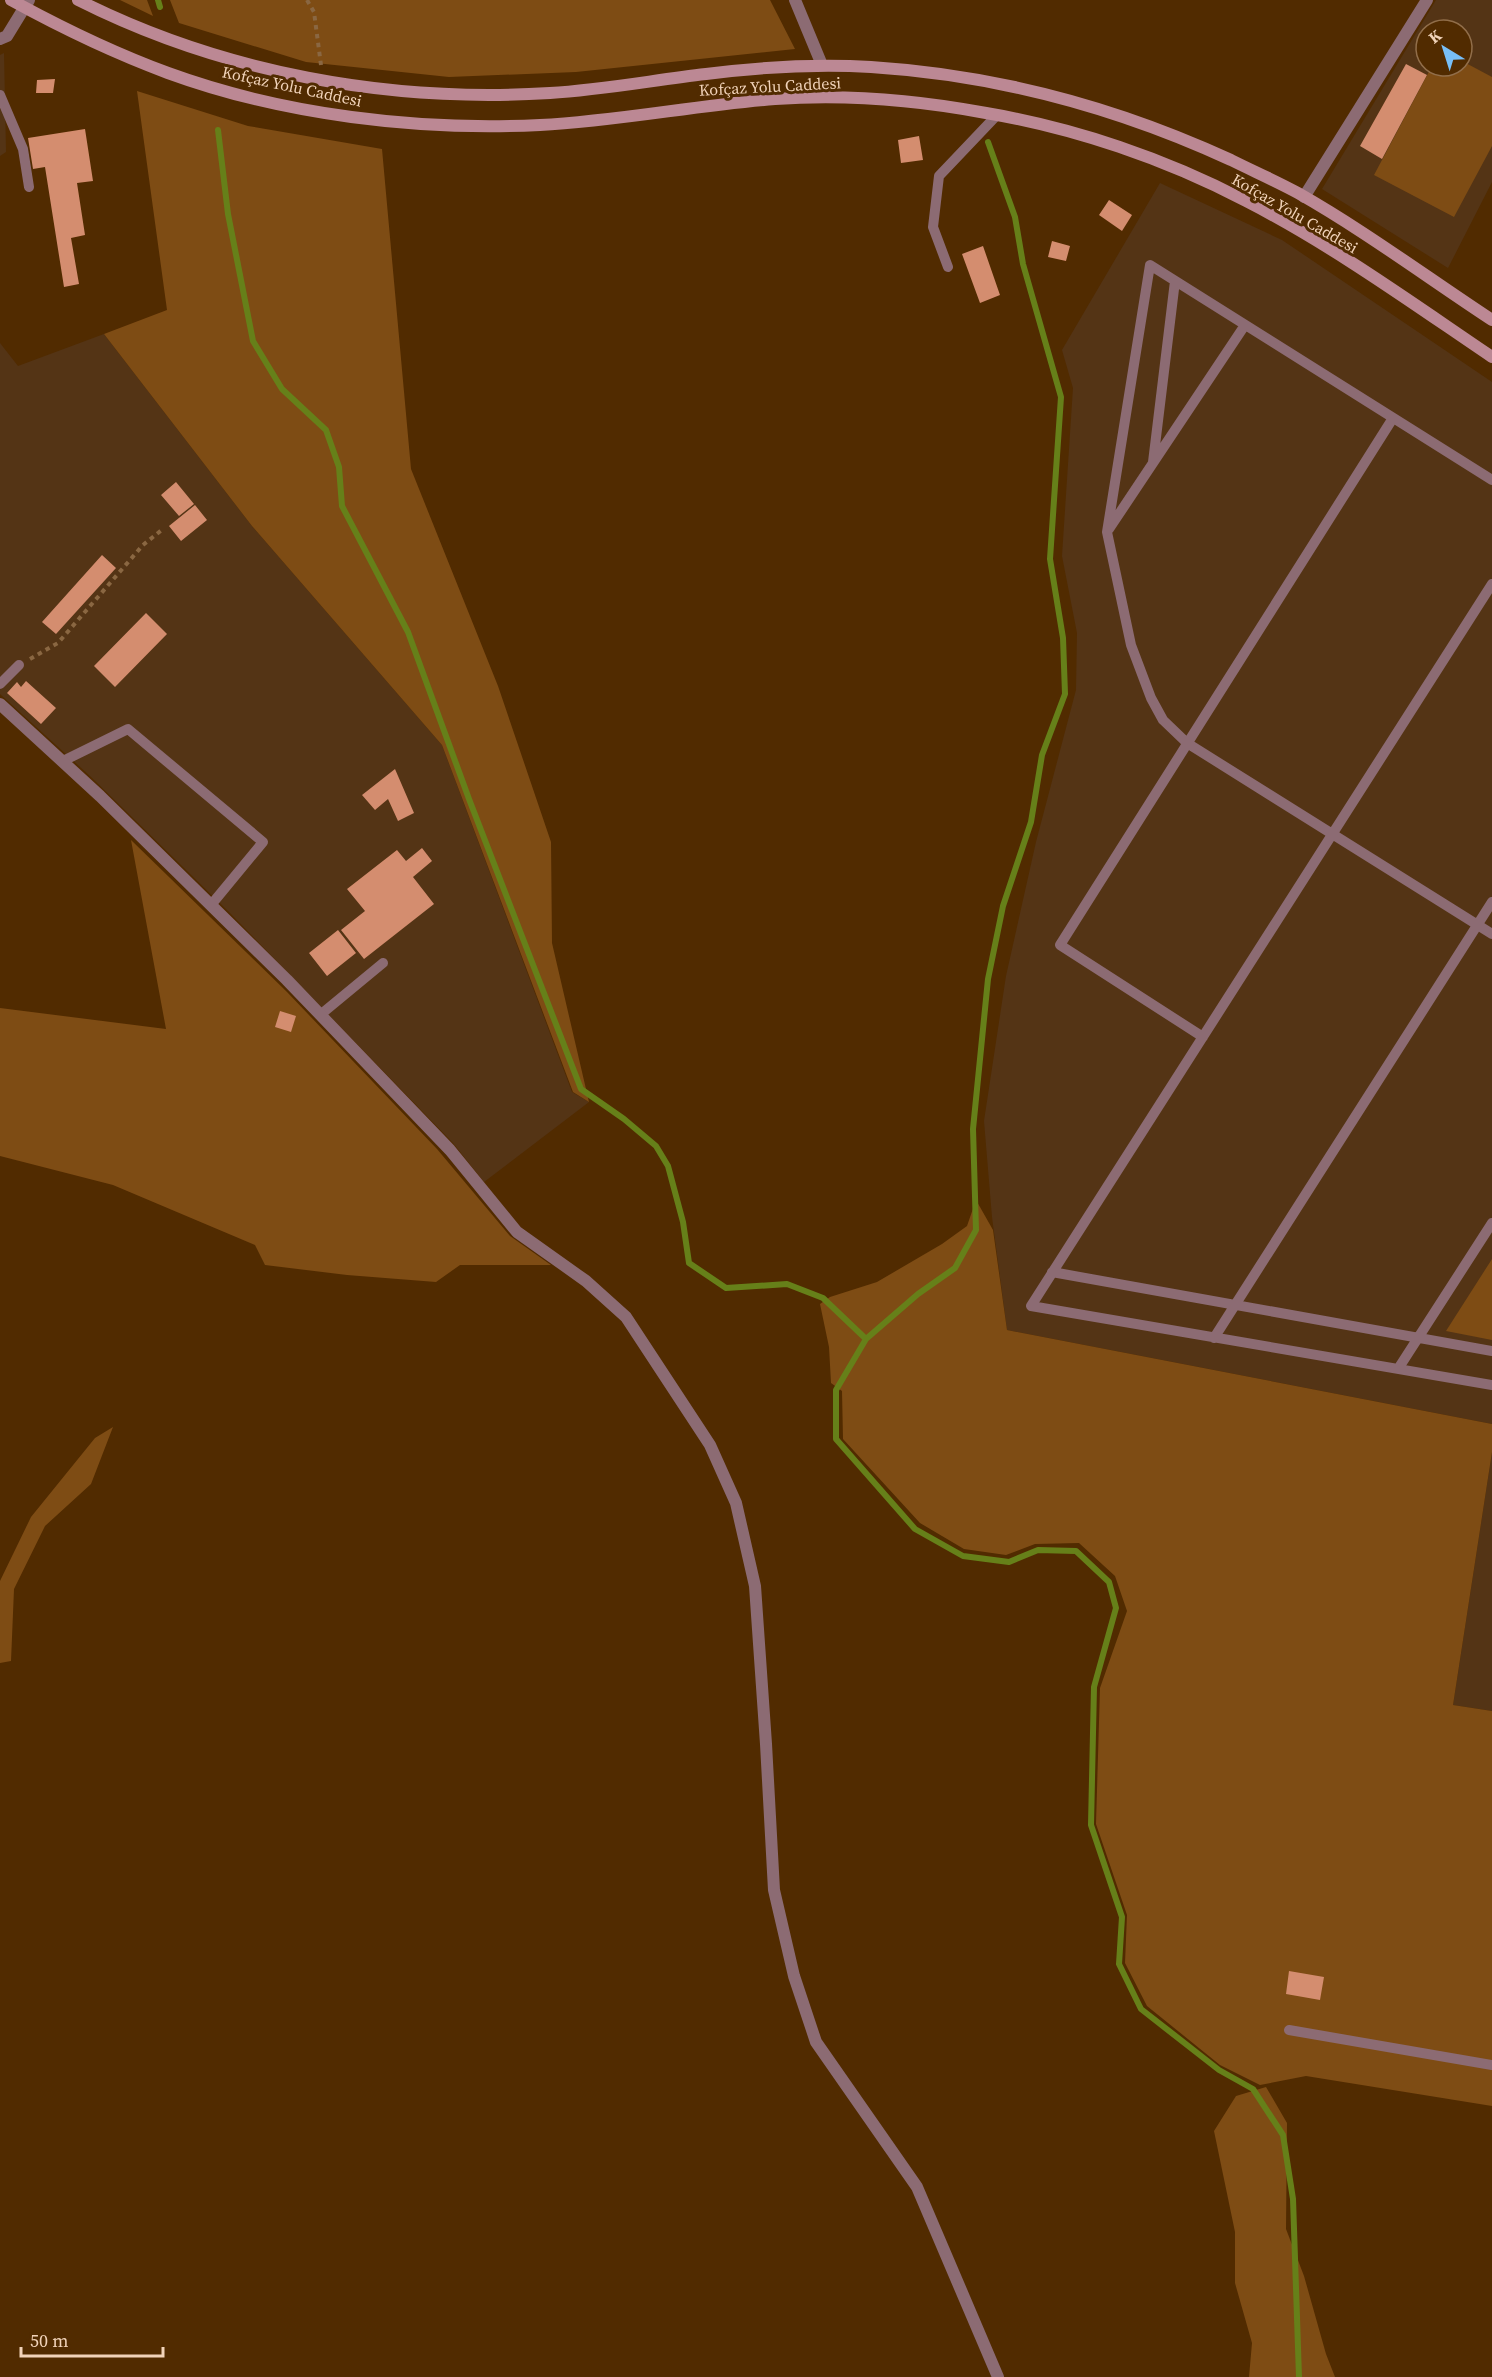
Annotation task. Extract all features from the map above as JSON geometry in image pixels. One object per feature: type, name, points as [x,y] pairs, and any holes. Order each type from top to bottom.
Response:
[{"type":"main road","name":"Kofçaz Yolu Caddesi","points":[[11,0],[27,4],[73,33],[171,74],[229,92],[332,114],[382,120],[472,125],[539,125],[779,99],[852,98],[911,103],[997,115],[1049,126],[1149,158],[1245,200],[1299,230],[1492,357]]},
{"type":"main road","name":"Kofçaz Yolu Caddesi","points":[[78,0],[142,29],[195,49],[249,65],[323,80],[430,94],[551,93],[706,74],[822,65],[894,69],[974,78],[1065,98],[1118,114],[1205,148],[1304,197],[1492,321]]},
{"type":"street","points":[[795,0],[822,65]]},
{"type":"street","points":[[1304,197],[1427,0]]},
{"type":"street","points":[[0,39],[7,36],[27,4]]},
{"type":"street","points":[[0,704],[63,761],[320,1015],[450,1150],[517,1232],[586,1281],[626,1317],[710,1445],[736,1503],[755,1586],[774,1890],[794,1976],[816,2042],[917,2187],[998,2377]]},
{"type":"lane","points":[[0,95],[22,149],[29,187]]},
{"type":"lane","points":[[948,267],[933,227],[939,176],[997,115]]},
{"type":"lane","points":[[1492,480],[1150,265],[1107,532],[1131,645],[1151,698],[1163,720],[1187,743],[1492,934]]},
{"type":"lane","points":[[1152,464],[1175,280]]},
{"type":"lane","points":[[1107,532],[1245,325]]},
{"type":"lane","points":[[1203,1037],[1060,945],[1393,418]]},
{"type":"lane","points":[[1492,584],[1031,1306],[1492,1385]]},
{"type":"lane","points":[[0,684],[19,665]]},
{"type":"lane","points":[[63,761],[128,729],[263,842],[211,905]]},
{"type":"lane","points":[[1214,1338],[1492,902]]},
{"type":"lane","points":[[320,1015],[383,963]]},
{"type":"lane","points":[[1398,1369],[1492,1223]]},
{"type":"lane","points":[[1052,1272],[1492,1351]]},
{"type":"lane","points":[[1289,2030],[1492,2065]]},
{"type":"path","points":[[307,0],[314,12],[323,80]]},
{"type":"path","points":[[19,665],[58,643],[143,546],[163,529]]},
{"type":"shaded area","points":[[120,0],[147,0],[153,16]]},
{"type":"shaded area","points":[[170,0],[770,0],[795,49],[576,72],[449,77],[306,62],[179,23]]},
{"type":"shaded area","points":[[1436,0],[1492,0],[1492,182],[1448,268],[1322,189],[1414,36],[1414,78],[1474,78],[1474,18],[1425,18]]},
{"type":"shaded area","points":[[4,53],[6,152],[0,156],[0,55]]},
{"type":"shaded area","points":[[1474,67],[1492,77],[1492,146],[1454,217],[1374,175],[1426,78],[1474,78]]},
{"type":"shaded area","points":[[137,91],[248,126],[382,149],[411,469],[498,686],[551,842],[552,943],[589,1102],[573,1092],[442,745],[252,526],[104,334],[167,310]]},
{"type":"shaded area","points":[[1160,183],[1282,240],[1492,382],[1492,1424],[1007,1330],[992,1217],[984,1121],[1006,976],[1036,842],[1076,690],[1077,633],[1062,556],[1073,388],[1062,350]]},
{"type":"shaded area","points":[[104,334],[252,526],[442,745],[572,1092],[589,1102],[484,1182],[453,1143],[228,911],[90,776],[0,694],[0,343],[18,366]]},
{"type":"shaded area","points":[[131,840],[287,992],[437,1149],[510,1236],[551,1265],[460,1265],[436,1282],[347,1275],[265,1265],[255,1245],[113,1185],[0,1156],[0,1008],[166,1029]]},
{"type":"shaded area","points":[[976,1200],[993,1230],[1007,1330],[1492,1424],[1492,1452],[1453,1705],[1492,1711],[1492,2106],[1306,2076],[1260,2085],[1220,2065],[1147,2006],[1125,1963],[1127,1915],[1096,1824],[1100,1688],[1127,1611],[1115,1576],[1079,1543],[1035,1544],[1006,1555],[964,1549],[920,1523],[843,1439],[842,1391],[831,1383],[829,1347],[820,1304],[830,1297],[877,1282],[942,1244],[967,1226]]},
{"type":"shaded area","points":[[1492,1259],[1492,1340],[1446,1331]]},
{"type":"shaded area","points":[[113,1427],[91,1484],[45,1526],[14,1589],[11,1661],[0,1663],[0,1581],[31,1517],[95,1438]]},
{"type":"shaded area","points":[[1492,1452],[1492,1711],[1453,1705]]},
{"type":"shaded area","points":[[1266,2087],[1287,2123],[1286,2229],[1304,2276],[1326,2354],[1335,2377],[1249,2377],[1252,2343],[1235,2283],[1235,2232],[1214,2131],[1236,2096]]},
{"type":"building","points":[[1406,64],[1414,68],[1414,78],[1425,78],[1382,159],[1360,146]]},
{"type":"building","points":[[55,79],[53,93],[36,93],[37,80]]},
{"type":"building","points":[[85,129],[93,181],[77,183],[85,235],[71,238],[79,284],[64,287],[45,167],[33,169],[28,138]]},
{"type":"building","points":[[919,136],[923,160],[901,163],[898,140]]},
{"type":"building","points":[[1109,200],[1132,215],[1122,231],[1099,215]]},
{"type":"building","points":[[1052,241],[1070,246],[1066,261],[1048,257]]},
{"type":"building","points":[[983,246],[1000,295],[980,303],[962,254]]},
{"type":"building","points":[[176,482],[194,504],[179,516],[161,495]]},
{"type":"building","points":[[195,505],[207,520],[181,541],[169,526]]},
{"type":"building","points":[[102,555],[116,568],[56,634],[42,622]]},
{"type":"building","points":[[146,613],[167,634],[115,687],[94,666]]},
{"type":"building","points":[[26,681],[56,708],[41,724],[7,693],[17,682],[21,687]]},
{"type":"building","points":[[395,769],[414,813],[398,821],[388,799],[375,810],[362,795]]},
{"type":"building","points":[[422,848],[432,861],[413,877],[434,904],[364,959],[341,930],[365,911],[347,889],[397,850],[406,861]]},
{"type":"building","points":[[338,930],[356,953],[327,976],[309,953]]},
{"type":"building","points":[[280,1011],[296,1016],[291,1032],[275,1027]]},
{"type":"building","points":[[1289,1971],[1324,1977],[1320,2000],[1286,1994]]},
{"type":"waterway","points":[[158,0],[160,7]]},
{"type":"waterway","points":[[218,130],[228,214],[253,341],[282,389],[326,430],[339,467],[342,506],[408,632],[469,799],[581,1089],[624,1119],[656,1146],[668,1166],[683,1222],[689,1263],[726,1288],[787,1284],[823,1298],[866,1339],[836,1390],[836,1439],[915,1529],[963,1556],[1009,1562],[1038,1550],[1076,1551],[1109,1582],[1116,1608],[1094,1687],[1091,1825],[1122,1917],[1119,1964],[1141,2009],[1219,2070],[1253,2089],[1283,2135],[1293,2199],[1299,2377]]},
{"type":"waterway","points":[[866,1339],[918,1294],[955,1268],[976,1230],[973,1129],[988,979],[1003,906],[1031,822],[1042,755],[1065,694],[1063,638],[1050,559],[1061,397],[1023,264],[1015,217],[988,142]]}]
